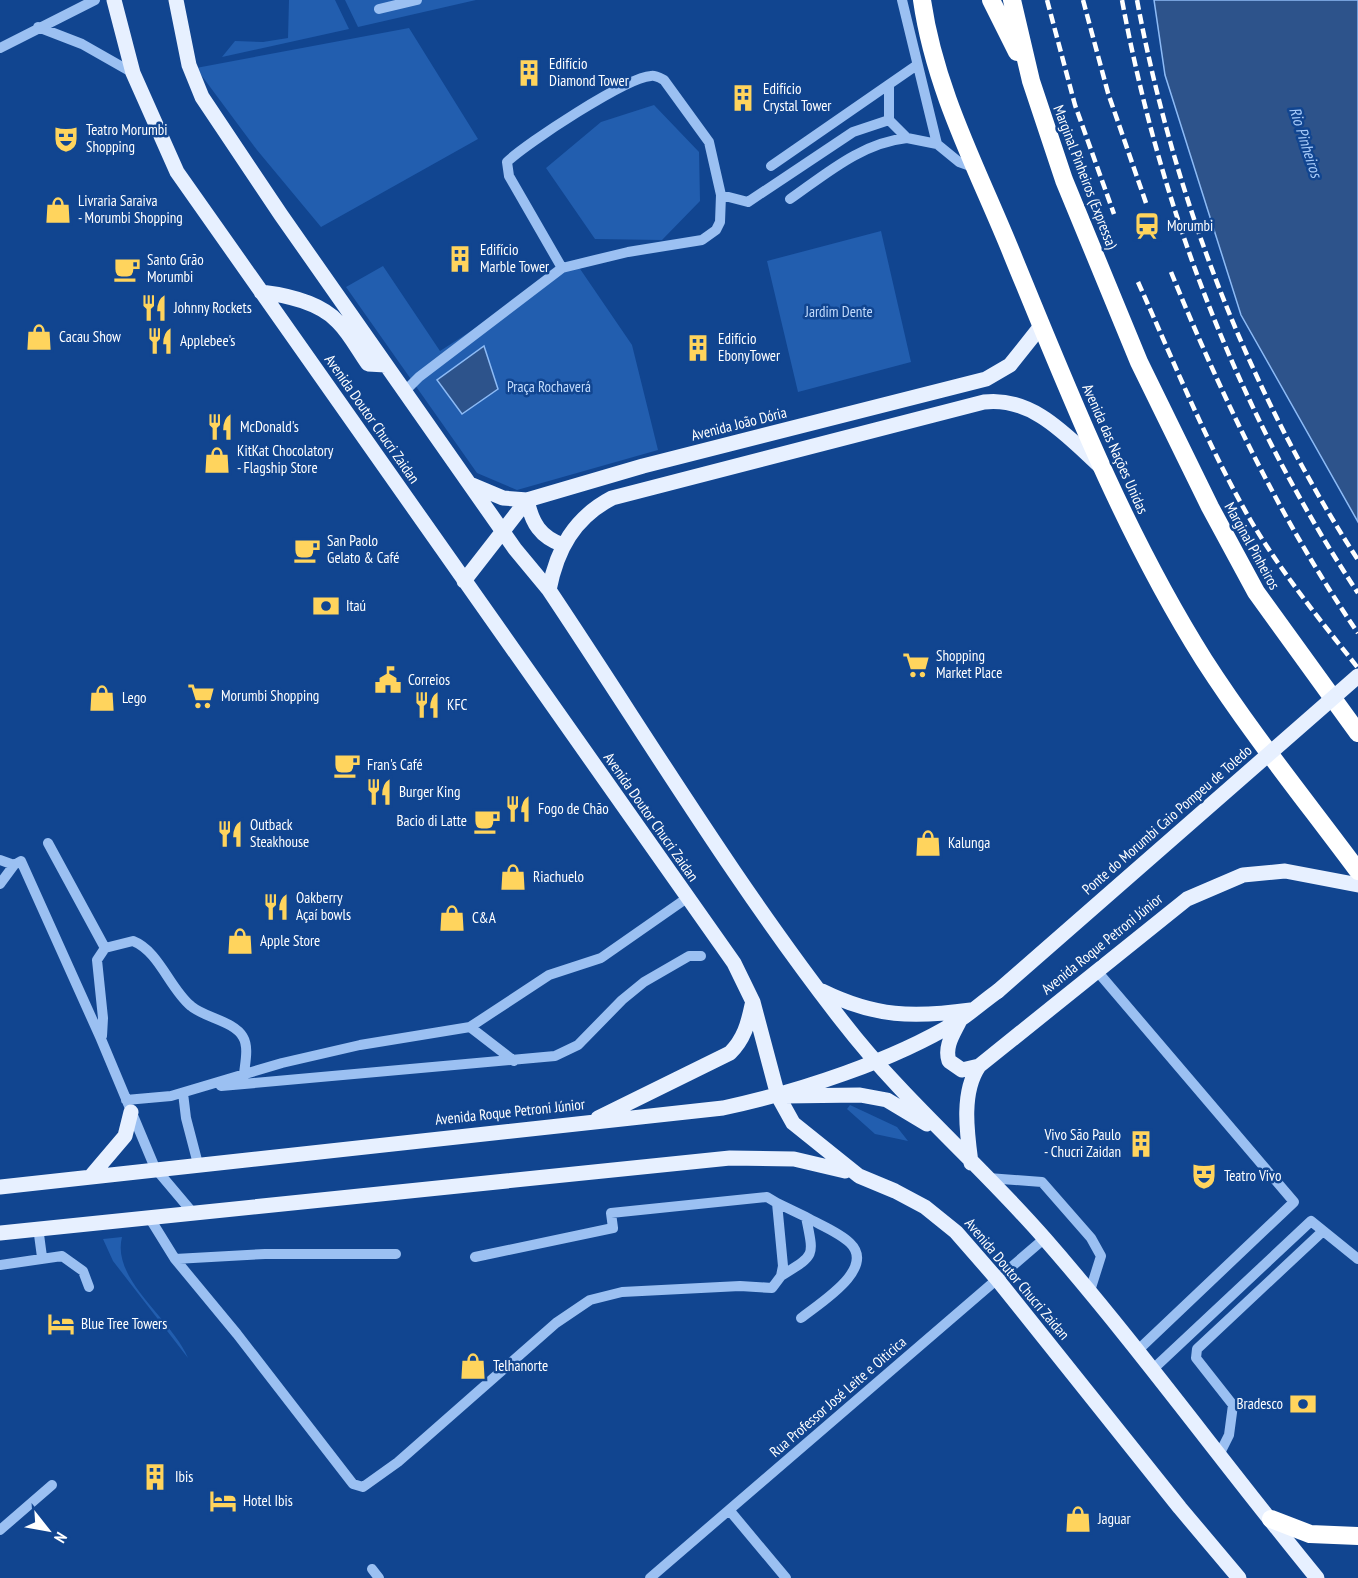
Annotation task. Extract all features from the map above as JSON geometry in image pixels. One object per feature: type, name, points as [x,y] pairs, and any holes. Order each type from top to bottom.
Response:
[{"type":"highway","name":"Avenida das Nações Unidas","points":[[922,0],[928,38],[940,82],[1041,326],[1135,538],[1204,659],[1253,732],[1358,871]]},
{"type":"highway","points":[[991,0],[1030,81]]},
{"type":"highway","name":"Marginal Pinheiros (Expressa)","points":[[1012,0],[1030,81],[1065,180],[1139,362]]},
{"type":"highway","name":"Marginal Pinheiros","points":[[1139,362],[1210,507],[1256,592],[1358,733]]},
{"type":"highway","points":[[1271,1519],[1310,1534],[1358,1536]]},
{"type":"main road","name":"Avenida Doutor Chucri Zaidan","points":[[114,0],[133,73],[177,172],[734,963],[753,1002],[778,1096],[793,1123],[859,1176],[925,1207],[956,1232],[997,1279],[1180,1508],[1239,1578]]},
{"type":"main road","points":[[176,0],[189,65],[202,97],[469,483],[549,590],[728,862],[844,1025],[940,1132],[1045,1238],[1317,1578]]},
{"type":"main road","points":[[261,292],[293,298],[327,314],[338,321],[368,364],[386,365]]},
{"type":"main road","name":"Avenida João Dória","points":[[527,500],[643,466],[986,379],[1010,365],[1041,326]]},
{"type":"main road","points":[[549,590],[554,565],[563,545],[584,516],[612,498],[984,402],[1014,403],[1035,412],[1069,438],[1103,469]]},
{"type":"main road","points":[[469,483],[497,496],[527,500]]},
{"type":"main road","points":[[464,581],[527,500]]},
{"type":"main road","points":[[527,500],[531,519],[539,531],[545,537],[563,545]]},
{"type":"main road","name":"Ponte do Morumbi Caio Pompeu de Toledo","points":[[998,991],[1358,676]]},
{"type":"main road","name":"Avenida Roque Petroni Júnior","points":[[979,1066],[1187,899],[1243,875],[1285,871],[1339,879],[1358,885]]},
{"type":"main road","points":[[818,989],[854,1006],[876,1011],[913,1015],[974,1009]]},
{"type":"main road","name":"Avenida Roque Petroni Júnior","points":[[0,1187],[155,1168],[723,1108],[778,1096],[920,1042],[960,1020],[998,991]]},
{"type":"main road","points":[[589,1122],[729,1053],[739,1044],[745,1032],[753,1002]]},
{"type":"main road","points":[[960,1020],[946,1053],[949,1061],[962,1070],[979,1066]]},
{"type":"main road","points":[[971,1163],[967,1116],[973,1075],[979,1066]]},
{"type":"main road","points":[[778,1096],[860,1095],[887,1100],[940,1132]]},
{"type":"main road","points":[[91,1176],[124,1136],[129,1106]]},
{"type":"main road","points":[[0,1233],[38,1227],[730,1158],[814,1162],[859,1176]]},
{"type":"street","points":[[0,48],[95,0]]},
{"type":"street","points":[[379,9],[417,0]]},
{"type":"street","points":[[902,0],[937,144]]},
{"type":"street","points":[[38,27],[74,40],[133,73]]},
{"type":"street","points":[[771,166],[917,65]]},
{"type":"street","points":[[405,391],[419,377],[562,268],[628,252],[702,240],[711,235],[720,222],[721,195],[710,142],[664,80],[653,75],[642,78],[576,112],[507,162],[509,176],[562,268]]},
{"type":"street","points":[[889,86],[889,120],[907,138]]},
{"type":"street","points":[[721,195],[748,202],[853,132],[889,120]]},
{"type":"street","points":[[790,199],[846,159],[888,140],[907,138],[937,144],[959,162],[976,168]]},
{"type":"street","points":[[48,843],[105,948]]},
{"type":"street","points":[[0,860],[18,863]]},
{"type":"street","points":[[0,884],[18,863]]},
{"type":"street","points":[[18,863],[101,1039],[155,1168],[193,1213]]},
{"type":"street","points":[[129,1106],[360,1045],[471,1027],[549,975],[601,958],[687,898]]},
{"type":"street","points":[[101,1039],[103,1018],[97,960],[105,948],[133,941],[145,947],[193,1008],[237,1031],[244,1038],[246,1051],[244,1074]]},
{"type":"street","points":[[197,1089],[514,1061],[566,1053],[578,1045],[622,1000],[644,982],[689,956],[701,956]]},
{"type":"street","points":[[1097,971],[1294,1202],[1136,1352]]},
{"type":"street","points":[[471,1027],[514,1061]]},
{"type":"street","points":[[183,1093],[186,1118],[198,1164]]},
{"type":"street","points":[[986,1178],[1042,1182],[1091,1238],[1101,1256],[1089,1294]]},
{"type":"street","points":[[475,1257],[613,1228],[611,1214],[767,1197],[849,1242],[856,1251],[857,1264],[848,1279],[801,1318]]},
{"type":"street","points":[[777,1203],[783,1255],[781,1276]]},
{"type":"street","points":[[149,1217],[175,1259],[353,1484],[363,1487],[406,1455],[556,1323],[590,1300],[622,1292],[740,1286],[772,1288],[781,1276],[811,1254],[806,1218]]},
{"type":"street","points":[[1151,1371],[1311,1221],[1358,1259]]},
{"type":"street","points":[[38,1227],[42,1257]]},
{"type":"street","points":[[1219,1455],[1229,1435],[1233,1405],[1196,1358],[1197,1349],[1323,1231]]},
{"type":"street","name":"Rua Professor José Leite e Oiticica","points":[[650,1578],[730,1512],[1045,1238]]},
{"type":"street","points":[[175,1259],[265,1254],[396,1254]]},
{"type":"street","points":[[0,1265],[42,1257],[62,1256],[75,1263],[83,1271],[89,1287]]},
{"type":"street","points":[[0,1530],[52,1485]]},
{"type":"street","points":[[730,1512],[786,1578]]},
{"type":"green space","points":[[289,0],[335,0],[349,29],[222,57],[235,41],[263,42],[288,38]]},
{"type":"green space","points":[[345,0],[476,0],[358,27]]},
{"type":"green space","points":[[409,28],[478,139],[321,227],[257,150],[196,68]]},
{"type":"green space","points":[[654,105],[699,152],[700,201],[662,240],[595,239],[546,168],[601,122]]},
{"type":"green space","name":"Jardim Dente","points":[[881,231],[911,362],[798,392],[767,261]]},
{"type":"green space","name":"Praça Rochaverá","points":[[576,263],[632,345],[658,450],[517,490],[477,473],[346,287],[383,266],[440,351]]},
{"type":"green space","points":[[850,1105],[897,1127],[908,1141],[875,1134],[847,1109]]},
{"type":"green space","points":[[122,1237],[121,1253],[125,1269],[145,1299],[180,1343],[188,1358],[113,1261],[103,1239]]},
{"type":"water","name":"Rio Pinheiros","points":[[1154,0],[1358,0],[1358,522],[1241,315],[1165,75]]},
{"type":"water","points":[[484,346],[498,389],[462,414],[437,380]]},
{"type":"railway","points":[[1047,0],[1075,105],[1114,214]]},
{"type":"railway","points":[[1083,0],[1108,93],[1146,203]]},
{"type":"railway","points":[[1122,0],[1138,79],[1159,156],[1182,233],[1210,308],[1241,382],[1276,454],[1315,525],[1358,593]]},
{"type":"railway","points":[[1137,0],[1172,147],[1194,219],[1220,290],[1249,360],[1282,429],[1318,495],[1358,560]]},
{"type":"railway","points":[[1171,272],[1232,412],[1278,503],[1358,633]]},
{"type":"railway","points":[[1138,282],[1205,433],[1251,521],[1288,578],[1358,668]]},
{"type":"place","name":"Edifício Diamond Tower","points":[[529,73]]},
{"type":"place","name":"Edifício Crystal Tower","points":[[743,98]]},
{"type":"place","name":"Teatro Morumbi Shopping","points":[[66,139]]},
{"type":"place","name":"Livraria Saraiva - Morumbi Shopping","points":[[58,210]]},
{"type":"place","name":"Morumbi","points":[[1147,226]]},
{"type":"place","name":"Edifício Marble Tower","points":[[460,259]]},
{"type":"place","name":"Santo Grão Morumbi","points":[[127,269]]},
{"type":"place","name":"Johnny Rockets","points":[[154,308]]},
{"type":"place","name":"Cacau Show","points":[[39,337]]},
{"type":"place","name":"Applebee's","points":[[160,341]]},
{"type":"place","name":"Edifício EbonyTower","points":[[698,348]]},
{"type":"place","name":"McDonald's","points":[[220,427]]},
{"type":"place","name":"KitKat Chocolatory - Flagship Store","points":[[217,460]]},
{"type":"place","name":"San Paolo Gelato & Café","points":[[307,550]]},
{"type":"place","name":"Itaú","points":[[326,606]]},
{"type":"place","name":"Shopping Market Place","points":[[916,665]]},
{"type":"place","name":"Correios","points":[[388,680]]},
{"type":"place","name":"Morumbi Shopping","points":[[201,696]]},
{"type":"place","name":"Lego","points":[[102,698]]},
{"type":"place","name":"KFC","points":[[427,705]]},
{"type":"place","name":"Fran's Café","points":[[347,765]]},
{"type":"place","name":"Burger King","points":[[379,792]]},
{"type":"place","name":"Fogo de Chão","points":[[518,809]]},
{"type":"place","name":"Bacio di Latte","points":[[487,821]]},
{"type":"place","name":"Outback Steakhouse","points":[[230,834]]},
{"type":"place","name":"Kalunga","points":[[928,843]]},
{"type":"place","name":"Riachuelo","points":[[513,877]]},
{"type":"place","name":"Oakberry Açaí bowls","points":[[276,907]]},
{"type":"place","name":"C&A","points":[[452,918]]},
{"type":"place","name":"Apple Store","points":[[240,941]]},
{"type":"place","name":"Vivo São Paulo - Chucri Zaidan","points":[[1141,1144]]},
{"type":"place","name":"Teatro Vivo","points":[[1204,1176]]},
{"type":"place","name":"Blue Tree Towers","points":[[61,1324]]},
{"type":"place","name":"Telhanorte","points":[[473,1366]]},
{"type":"place","name":"Bradesco","points":[[1303,1404]]},
{"type":"place","name":"Ibis","points":[[155,1477]]},
{"type":"place","name":"Hotel Ibis","points":[[223,1501]]},
{"type":"place","name":"Jaguar","points":[[1078,1519]]}]
